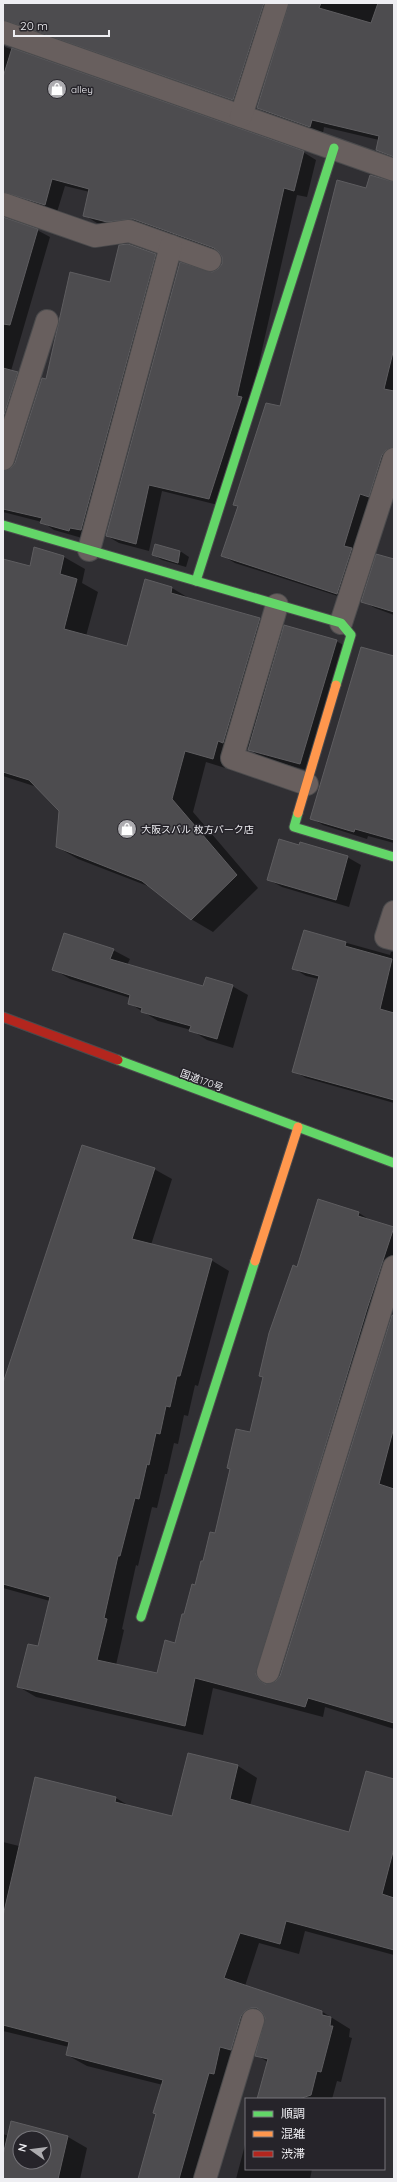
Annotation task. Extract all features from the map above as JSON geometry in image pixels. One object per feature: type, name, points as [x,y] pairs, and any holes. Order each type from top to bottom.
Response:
[{"type":"main road","points":[[196,581],[334,148]]},
{"type":"main road","points":[[3,525],[341,623],[351,635],[294,827],[394,857]]},
{"type":"main road","name":"国道170号","points":[[3,1017],[394,1163]]},
{"type":"main road","points":[[141,1617],[298,1127]]},
{"type":"street","points":[[241,116],[277,3]]},
{"type":"street","points":[[3,32],[394,170]]},
{"type":"street","points":[[3,204],[95,236],[129,231],[210,260]]},
{"type":"street","points":[[89,550],[171,246]]},
{"type":"street","points":[[3,459],[47,321]]},
{"type":"street","points":[[341,623],[394,459]]},
{"type":"street","points":[[276,605],[232,758],[307,784]]},
{"type":"street","points":[[394,912],[386,937],[394,939]]},
{"type":"street","points":[[268,1672],[394,1267]]},
{"type":"street","points":[[205,2179],[253,2020]]},
{"type":"building","points":[[3,3],[264,3],[233,100],[3,20]]},
{"type":"building","points":[[289,3],[321,3],[319,8],[371,23],[378,3],[394,3],[394,157],[376,150],[379,136],[312,120],[310,127],[257,108]]},
{"type":"building","points":[[12,48],[304,151],[294,191],[284,188],[237,396],[242,397],[209,499],[149,485],[136,544],[106,536],[180,262],[212,272],[218,269],[222,264],[222,257],[214,248],[133,219],[107,222],[83,216],[89,189],[52,179],[45,205],[3,192],[3,77]]},
{"type":"building","points":[[370,175],[394,182],[394,348],[384,389],[394,391],[394,447],[386,450],[382,455],[369,497],[360,494],[344,546],[352,548],[337,594],[221,556],[238,506],[233,505],[266,403],[280,406],[337,180],[366,188]]},
{"type":"building","points":[[3,217],[38,229],[10,325],[3,324]]},
{"type":"building","points":[[128,244],[156,254],[81,530],[70,528],[69,531],[40,523],[42,518],[3,509],[3,471],[11,468],[15,463],[42,378],[46,379],[70,272],[110,282],[119,245]]},
{"type":"building","points":[[3,368],[18,372],[3,418]]},
{"type":"building","points":[[155,544],[180,551],[178,563],[152,555]]},
{"type":"building","points":[[34,547],[64,556],[60,574],[77,579],[64,629],[127,646],[145,579],[172,587],[171,593],[260,618],[223,743],[218,741],[213,759],[185,751],[172,799],[237,875],[191,920],[142,881],[56,847],[59,811],[29,780],[3,772],[3,559],[30,566]]},
{"type":"building","points":[[376,554],[394,559],[394,612],[361,602]]},
{"type":"building","points":[[284,625],[337,640],[300,764],[248,750]]},
{"type":"building","points":[[361,647],[394,656],[394,840],[355,829],[354,832],[310,819]]},
{"type":"building","points":[[279,839],[299,845],[300,842],[348,856],[336,900],[267,880]]},
{"type":"building","points":[[304,930],[346,942],[345,946],[392,959],[380,1009],[394,1013],[394,1100],[292,1072],[319,976],[292,969]]},
{"type":"building","points":[[64,933],[114,949],[110,959],[203,986],[206,977],[233,985],[217,1039],[189,1031],[191,1026],[141,1012],[142,1008],[128,1004],[130,995],[52,970]]},
{"type":"building","points":[[82,1145],[155,1168],[132,1239],[212,1259],[180,1376],[177,1376],[170,1407],[166,1406],[160,1434],[156,1433],[149,1465],[147,1464],[139,1499],[135,1498],[120,1556],[118,1556],[104,1618],[107,1619],[97,1660],[157,1673],[165,1640],[175,1643],[182,1614],[184,1614],[192,1584],[195,1585],[201,1561],[203,1561],[210,1532],[215,1533],[230,1469],[227,1468],[236,1429],[250,1432],[263,1377],[259,1376],[269,1333],[293,1265],[297,1267],[318,1199],[359,1212],[358,1216],[394,1227],[367,1309],[256,1674],[259,1680],[265,1684],[276,1681],[280,1676],[392,1315],[394,1316],[394,1427],[379,1484],[394,1489],[394,1723],[308,1698],[305,1707],[195,1678],[185,1726],[17,1687],[28,1644],[38,1646],[50,1597],[3,1584],[3,1383]]},
{"type":"building","points":[[188,1753],[238,1765],[230,1799],[349,1832],[366,1771],[394,1779],[394,1848],[382,1894],[394,1898],[394,1950],[286,1921],[280,1944],[240,1933],[224,1978],[322,2011],[322,2015],[331,2017],[330,2026],[333,2026],[321,2072],[317,2071],[311,2095],[302,2098],[257,2098],[268,2059],[255,2056],[265,2018],[262,2012],[257,2008],[251,2008],[245,2011],[241,2016],[231,2050],[220,2047],[214,2074],[209,2073],[179,2179],[138,2179],[156,2114],[153,2113],[163,2080],[66,2055],[69,2042],[3,2025],[3,1916],[35,1777],[116,1797],[115,1802],[172,1816]]},
{"type":"building","points":[[11,2121],[45,2130],[12,2130],[12,2170],[52,2170],[52,2132],[68,2136],[58,2179],[3,2179],[3,2155]]},
{"type":"traffic: fast","points":[[196,581],[334,148]]},
{"type":"traffic: fast","points":[[3,525],[341,623],[351,635],[336,685]]},
{"type":"traffic: fast","points":[[298,813],[294,827],[394,857]]},
{"type":"traffic: fast","points":[[118,1060],[394,1163]]},
{"type":"traffic: fast","points":[[141,1617],[255,1261]]},
{"type":"traffic: slow","points":[[298,813],[336,685]]},
{"type":"traffic: slow","points":[[255,1261],[298,1127]]},
{"type":"traffic: jam","points":[[3,1017],[118,1060]]},
{"type":"place","name":"alley","points":[[57,89]]},
{"type":"place","name":"大阪スバル 枚方パーク店","points":[[127,829]]}]
